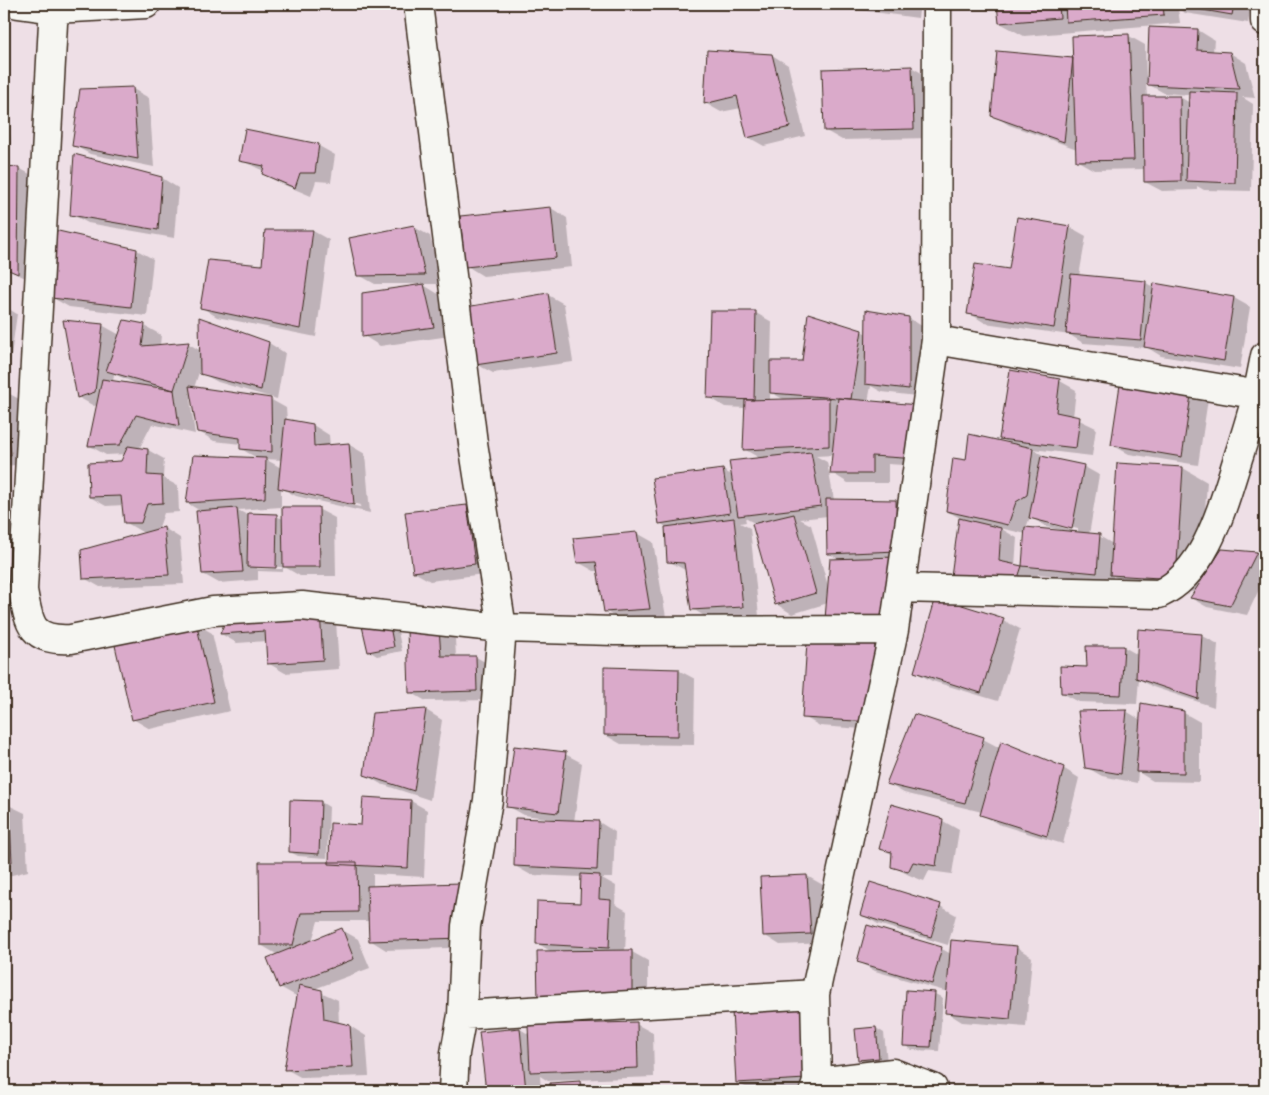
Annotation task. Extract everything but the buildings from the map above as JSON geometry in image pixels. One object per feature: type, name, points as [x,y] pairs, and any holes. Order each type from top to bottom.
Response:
[{"type":"street","points":[[18,4],[54,6],[146,4]]},
{"type":"street","points":[[418,4],[473,443],[502,628],[488,800],[466,926],[462,1015],[454,1053],[453,1091]]},
{"type":"street","points":[[933,1091],[933,1088],[893,1073],[815,1087],[815,994],[894,630],[936,340],[937,4]]},
{"type":"street","points":[[1265,4],[1265,21]]},
{"type":"street","points":[[54,6],[23,590],[28,620],[37,634],[55,640],[71,639],[213,610],[302,606],[502,628],[615,631],[894,630]]},
{"type":"street","points":[[936,340],[1259,395]]},
{"type":"street","points":[[900,588],[1160,594],[1175,587],[1200,556],[1224,504],[1259,395],[1265,356]]},
{"type":"street","points":[[462,1015],[815,994]]}]
